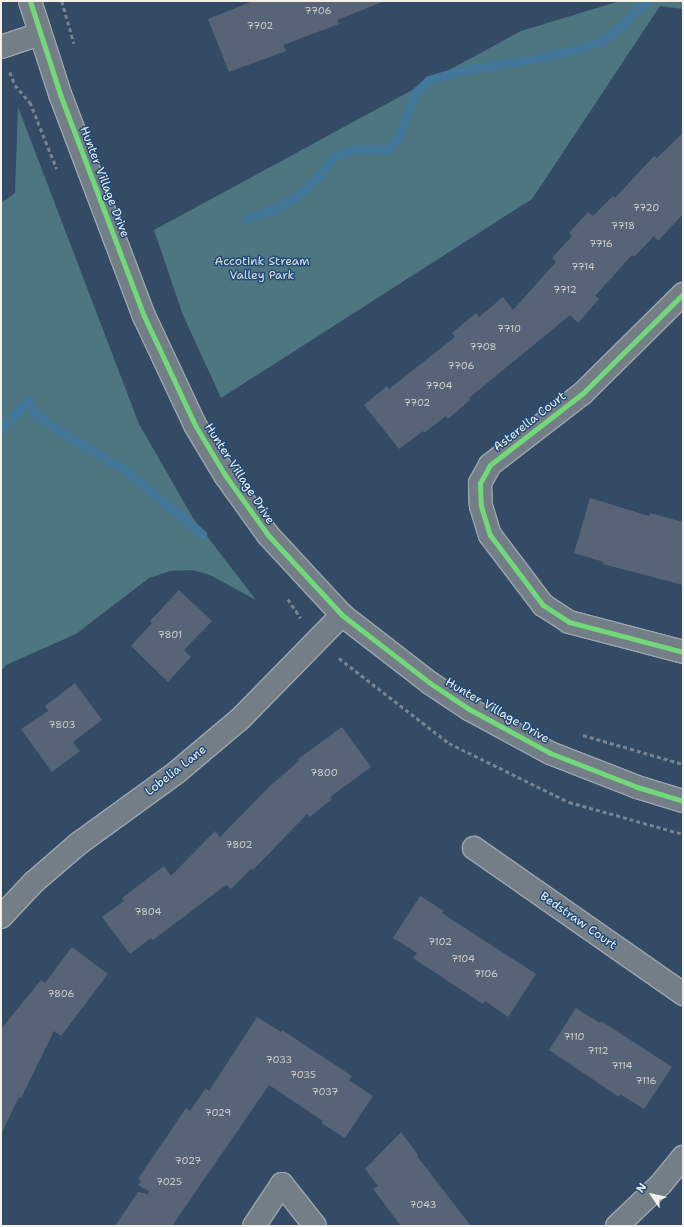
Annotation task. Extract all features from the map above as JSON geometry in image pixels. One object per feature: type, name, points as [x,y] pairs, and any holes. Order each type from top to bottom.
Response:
[{"type":"street","name":"Hunter Village Drive","points":[[30,1],[60,94],[144,316],[195,425],[225,475],[268,535],[342,615],[430,683],[476,713],[550,753],[637,787],[683,801]]},
{"type":"street","points":[[1,47],[40,34]]},
{"type":"street","name":"Asterella Court","points":[[683,294],[583,394],[490,465],[480,483],[481,506],[490,535],[543,605],[569,622],[683,652]]},
{"type":"street","name":"Lobelia Lane","points":[[1,917],[34,882],[78,844],[177,772],[240,719],[342,615]]},
{"type":"street","name":"Bedstraw Court","points":[[474,848],[683,994]]},
{"type":"street","points":[[618,1226],[661,1184],[683,1157]]},
{"type":"street","points":[[254,1226],[282,1184],[315,1226]]},
{"type":"path","points":[[62,1],[76,49]]},
{"type":"path","points":[[580,734],[683,764]]},
{"type":"green space","name":"Accotink Stream Valley Park","points":[[620,1],[683,1],[683,9],[660,6],[532,199],[221,398],[183,315],[154,230],[521,31]]},
{"type":"green space","points":[[18,107],[139,424],[193,518],[256,600],[210,575],[193,570],[170,571],[149,578],[76,634],[6,665],[1,671],[1,203],[15,193]]},
{"type":"building","points":[[253,1],[382,2],[337,20],[339,24],[283,45],[286,51],[229,72],[208,19]]},
{"type":"building","points":[[683,133],[683,214],[658,241],[654,236],[634,257],[632,255],[595,296],[599,299],[578,323],[570,315],[469,398],[470,400],[448,419],[446,416],[424,433],[423,431],[399,449],[364,405],[387,386],[389,389],[455,337],[452,333],[476,313],[479,317],[503,297],[513,310],[556,262],[552,258],[572,236],[569,233],[588,212],[593,216],[613,196],[615,198],[654,156],[657,158]]},
{"type":"building","points":[[590,498],[649,516],[650,513],[683,522],[683,585],[603,564],[604,562],[574,553]]},
{"type":"building","points":[[179,590],[212,621],[184,650],[191,657],[168,682],[131,646],[152,623],[150,621]]},
{"type":"building","points":[[75,683],[102,720],[73,742],[80,751],[52,772],[21,729],[48,711],[45,706]]},
{"type":"building","points":[[342,727],[371,767],[330,797],[332,799],[310,817],[307,814],[253,870],[251,869],[231,889],[226,885],[153,940],[151,938],[130,954],[102,917],[124,901],[122,898],[164,866],[171,876],[215,831],[220,837],[270,786],[299,761],[298,759]]},
{"type":"building","points":[[420,896],[444,911],[442,913],[536,974],[508,1017],[485,1001],[483,1004],[413,958],[417,953],[393,938]]},
{"type":"building","points":[[72,947],[108,974],[61,1036],[54,1031],[21,1098],[19,1097],[1,1134],[1,1029],[41,980],[45,983]]},
{"type":"building","points":[[576,1008],[600,1023],[601,1021],[672,1067],[644,1109],[620,1094],[619,1097],[549,1050]]},
{"type":"building","points":[[257,1017],[281,1032],[282,1030],[352,1076],[349,1080],[373,1096],[345,1138],[321,1123],[323,1121],[269,1085],[172,1226],[115,1226],[138,1192],[148,1194],[149,1191],[138,1185],[141,1181],[138,1179],[186,1108],[190,1111],[206,1088],[209,1091]]},
{"type":"building","points":[[401,1132],[418,1155],[417,1156],[471,1226],[401,1226],[373,1189],[378,1186],[365,1169]]},
{"type":"waterway","points":[[246,218],[272,210],[297,196],[320,175],[334,156],[355,149],[390,149],[398,138],[417,91],[429,80],[458,71],[566,52],[601,41],[616,31],[636,10],[649,1]]},
{"type":"waterway","points":[[1,429],[29,400],[34,413],[68,437],[122,468],[202,534]]},
{"type":"cycle path","points":[[30,1],[60,94],[144,316],[195,425],[225,475],[268,535],[342,615],[430,683],[469,709],[550,753],[637,787],[683,801]]},
{"type":"cycle path","points":[[683,294],[583,393],[490,465],[480,483],[481,506],[490,535],[543,605],[569,622],[683,652]]}]
